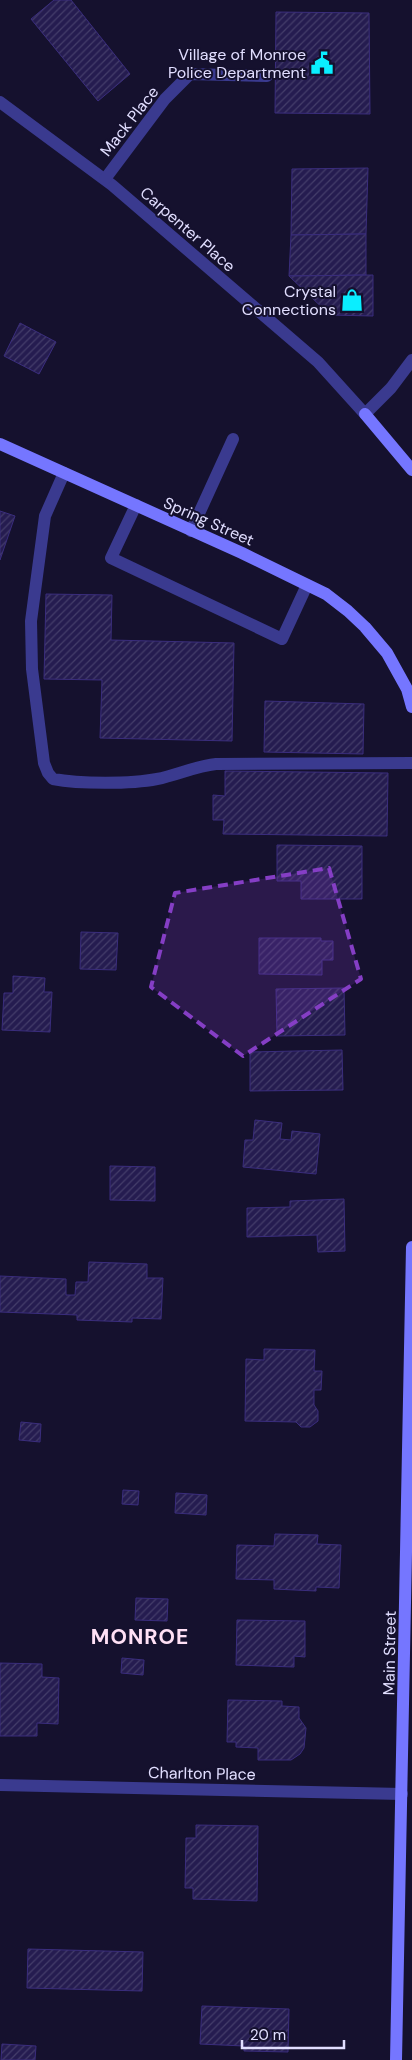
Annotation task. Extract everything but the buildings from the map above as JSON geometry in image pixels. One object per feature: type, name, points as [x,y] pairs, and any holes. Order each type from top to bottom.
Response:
[{"type":"street","name":"Mack Place","points":[[104,179],[165,98],[190,74],[267,76]]},
{"type":"street","name":"Carpenter Place","points":[[0,102],[104,179],[318,362],[365,414]]},
{"type":"street","points":[[412,360],[391,388],[365,414],[412,470]]},
{"type":"street","points":[[191,531],[233,439]]},
{"type":"street","name":"Spring Street","points":[[0,444],[326,594],[365,627],[387,654],[407,689],[412,707]]},
{"type":"street","points":[[64,473],[45,516],[30,639],[44,763],[53,779],[138,782],[158,779],[200,766],[216,764],[412,763]]},
{"type":"street","points":[[136,506],[110,558],[282,639],[307,585]]},
{"type":"street","name":"Main Street","points":[[396,2060],[402,1794],[409,1657],[412,1247]]},
{"type":"street","name":"Charlton Place","points":[[0,1784],[402,1794]]},
{"type":"highlighted area","points":[[329,868],[361,979],[243,1056],[151,987],[175,893]]},
{"type":"place","name":"Village of Monroe Police Department","points":[[322,63]]},
{"type":"place","name":"Crystal Connections","points":[[352,300]]},
{"type":"district","name":"MONROE","points":[[140,1637]]}]
